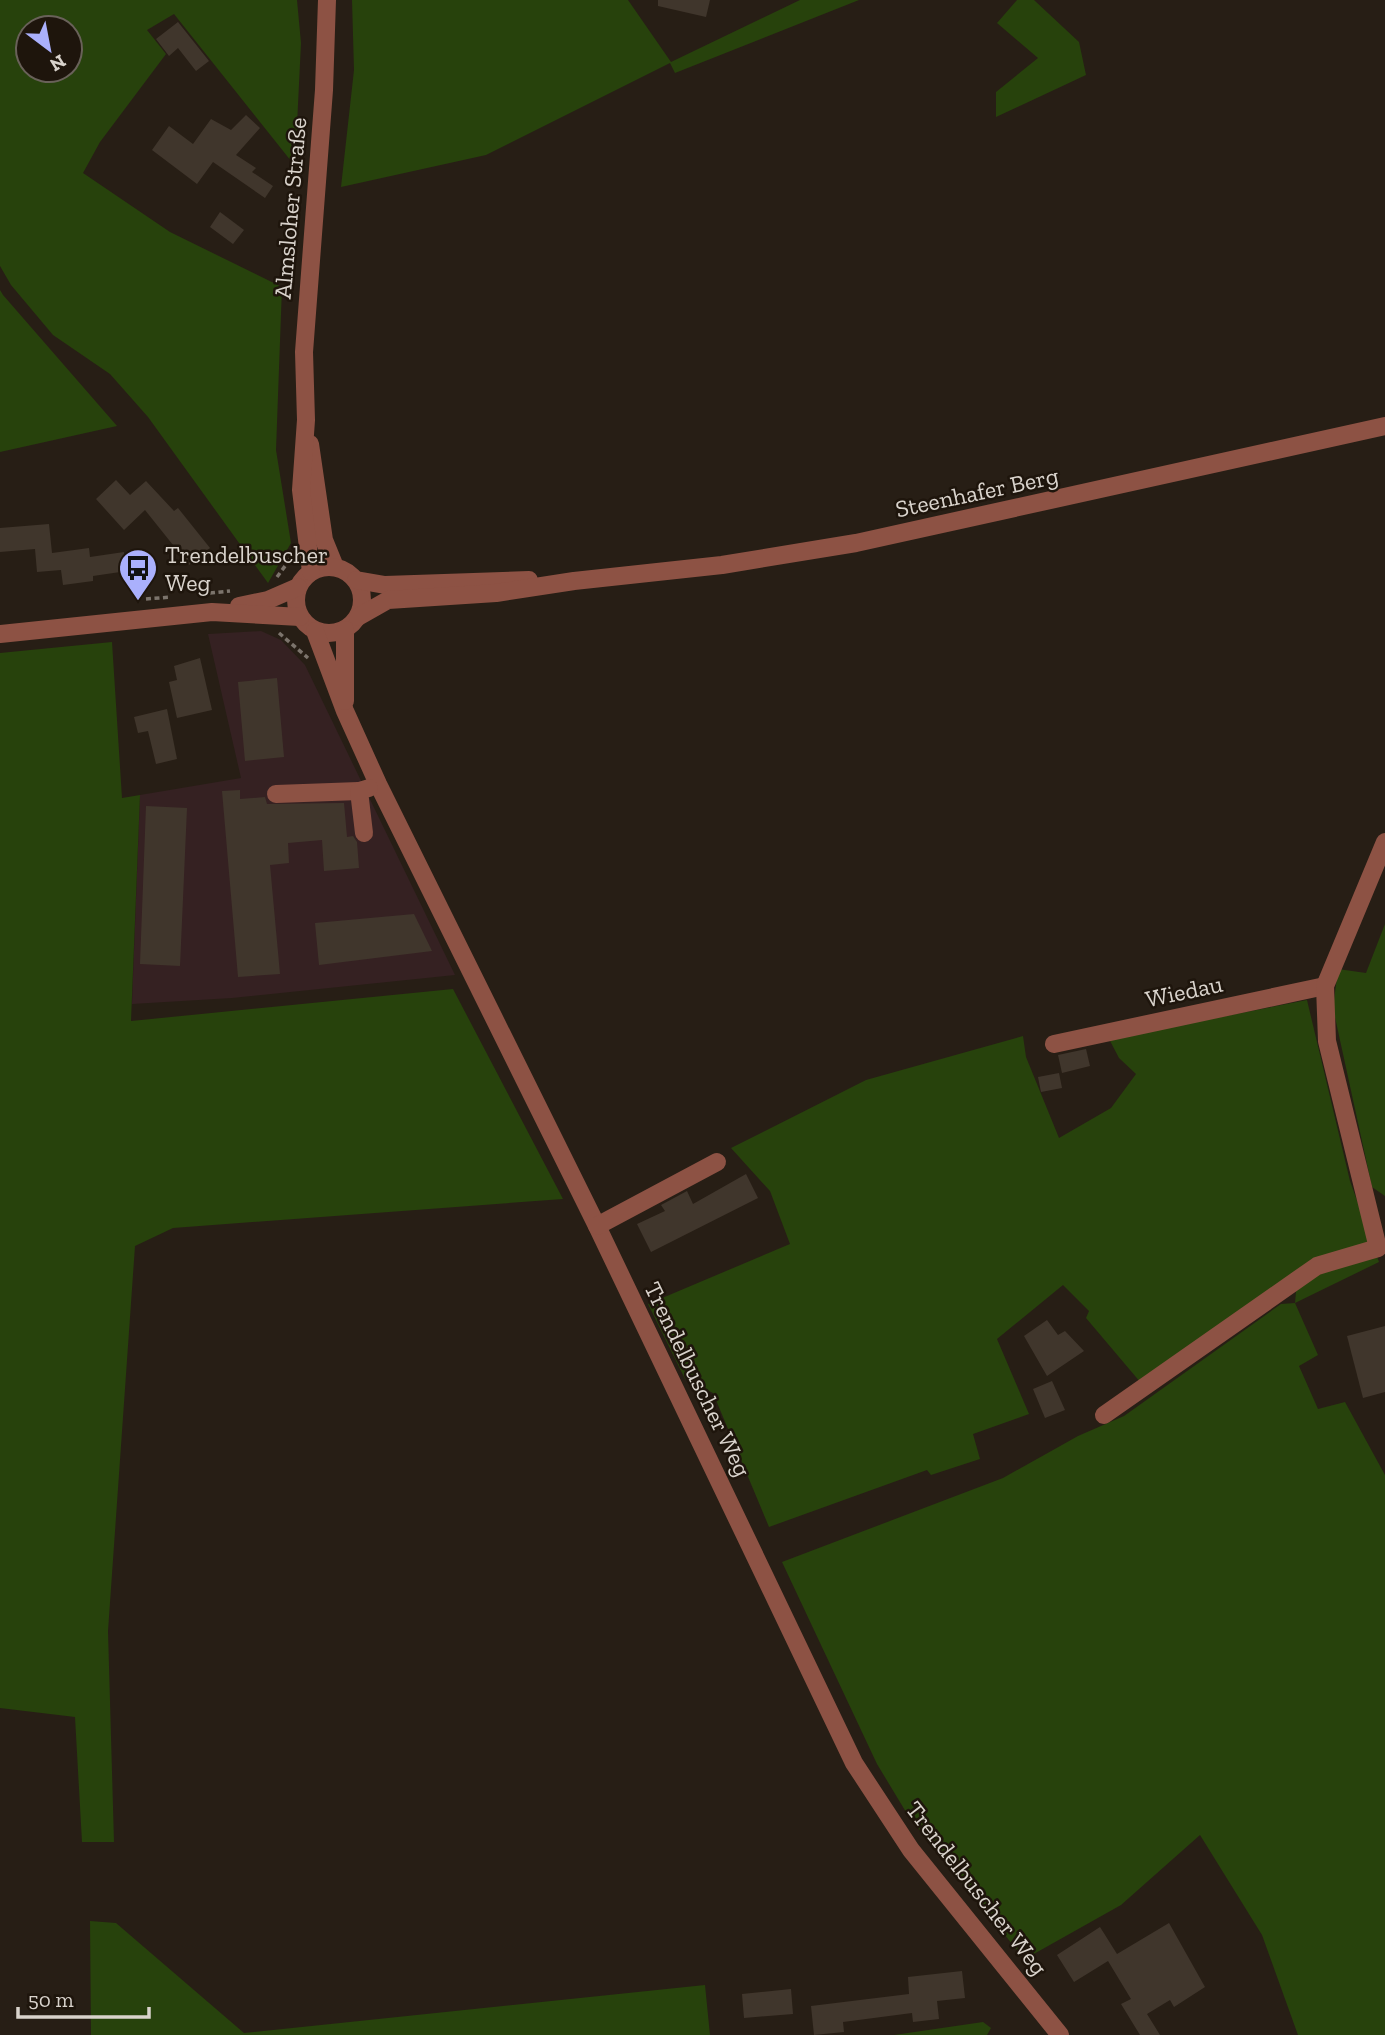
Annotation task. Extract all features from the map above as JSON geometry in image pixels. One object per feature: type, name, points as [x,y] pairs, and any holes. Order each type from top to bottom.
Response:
[{"type":"street","name":"Almsloher Straße","points":[[311,572],[301,490],[306,420],[304,352],[324,90],[327,0]]},
{"type":"street","name":"Almsloher Straße","points":[[306,420],[324,540],[335,567]]},
{"type":"street","name":"Steenhafer Berg","points":[[359,617],[388,600],[496,593],[574,581],[722,565],[856,542],[1385,426]]},
{"type":"street","points":[[0,634],[212,612],[268,600],[298,587],[311,572],[335,567],[356,580],[362,592],[359,617],[345,630],[332,634],[315,631],[306,626],[300,617],[295,598],[298,587]]},
{"type":"street","name":"Steenhafer Berg","points":[[356,580],[384,585],[496,579],[574,581]]},
{"type":"street","points":[[212,612],[300,617]]},
{"type":"street","name":"Trendelbuscher Weg","points":[[345,630],[345,711]]},
{"type":"street","name":"Trendelbuscher Weg","points":[[315,631],[345,711],[378,784],[597,1226],[854,1763],[911,1850],[1060,2035]]},
{"type":"street","points":[[276,794],[359,790],[378,784]]},
{"type":"street","points":[[359,790],[364,832]]},
{"type":"street","points":[[1104,1415],[1317,1266],[1378,1248],[1327,1041],[1325,986],[1385,842]]},
{"type":"street","name":"Wiedau","points":[[1054,1044],[1325,986]]},
{"type":"street","points":[[597,1226],[717,1162]]},
{"type":"shaded area","points":[[261,631],[281,640],[305,665],[455,975],[232,998],[132,1004],[140,795],[241,778],[208,634]]},
{"type":"green space","points":[[0,0],[297,0],[301,43],[295,166],[174,14],[147,30],[166,54],[100,142],[83,173],[170,232],[282,287],[276,450],[291,543],[268,583],[148,417],[110,374],[53,335],[11,285],[0,266]]},
{"type":"green space","points":[[352,0],[628,0],[671,62],[800,0],[859,0],[675,73],[670,63],[486,155],[341,187],[354,70]]},
{"type":"green space","points":[[1017,0],[1034,0],[1079,42],[1086,75],[996,117],[996,92],[1038,58],[997,23]]},
{"type":"green space","points":[[0,290],[3,295],[117,426],[0,452]]},
{"type":"green space","points":[[112,642],[122,798],[140,795],[131,1021],[453,989],[563,1199],[173,1228],[135,1246],[108,1631],[114,1842],[82,1842],[75,1717],[0,1708],[0,653]]},
{"type":"green space","points":[[1385,924],[1385,1196],[1372,1187],[1333,1008],[1338,969],[1366,973]]},
{"type":"green space","points":[[1307,1000],[1350,1181],[1379,1262],[1295,1303],[1298,1270],[1141,1383],[1086,1318],[1089,1311],[1063,1285],[997,1339],[1029,1414],[973,1434],[980,1459],[931,1475],[927,1470],[769,1527],[713,1393],[685,1379],[648,1304],[790,1244],[770,1191],[731,1148],[866,1080],[1023,1036],[1026,1057],[1059,1138],[1111,1108],[1136,1074],[1119,1058],[1109,1039]]},
{"type":"green space","points":[[1295,1303],[1318,1355],[1299,1366],[1318,1409],[1345,1402],[1385,1475],[1385,2035],[1298,2035],[1262,1935],[1200,1835],[1121,1905],[1032,1955],[1017,1950],[909,1817],[877,1764],[782,1562],[1003,1478],[1078,1436],[1124,1416],[1281,1304]]},
{"type":"green space","points":[[90,1921],[116,1923],[244,2033],[705,1985],[710,2035],[91,2035]]},
{"type":"green space","points":[[983,2022],[991,2028],[987,2035],[894,2035]]},
{"type":"building","points":[[658,0],[710,0],[706,17],[658,6]]},
{"type":"building","points":[[178,22],[209,61],[196,71],[178,48],[169,56],[156,39]]},
{"type":"building","points":[[246,115],[260,128],[236,155],[256,168],[252,172],[273,186],[265,198],[213,162],[197,184],[152,150],[169,126],[193,144],[211,119],[231,130]]},
{"type":"building","points":[[220,212],[244,230],[233,244],[210,227]]},
{"type":"building","points":[[116,480],[130,495],[146,481],[174,511],[178,508],[210,548],[189,565],[145,510],[124,530],[96,499]]},
{"type":"building","points":[[49,524],[52,553],[89,548],[90,557],[124,552],[127,571],[93,576],[93,581],[63,585],[61,570],[37,572],[35,549],[0,552],[0,528]]},
{"type":"building","points":[[200,658],[212,710],[177,718],[169,682],[177,680],[174,666]]},
{"type":"building","points":[[277,678],[284,757],[245,761],[238,682]]},
{"type":"building","points":[[167,709],[177,759],[156,764],[148,731],[138,733],[134,717]]},
{"type":"building","points":[[240,790],[240,799],[265,797],[267,804],[344,803],[347,837],[353,836],[357,842],[359,868],[324,871],[322,840],[288,843],[289,863],[270,865],[280,974],[238,977],[222,791]]},
{"type":"building","points":[[146,806],[187,808],[180,966],[140,964]]},
{"type":"building","points":[[414,914],[432,951],[319,965],[315,923]]},
{"type":"building","points":[[1086,1049],[1090,1066],[1062,1073],[1058,1055]]},
{"type":"building","points":[[1059,1073],[1062,1088],[1041,1092],[1038,1077]]},
{"type":"building","points":[[746,1174],[758,1198],[651,1252],[637,1224],[665,1211],[661,1205],[687,1191],[693,1204]]},
{"type":"building","points":[[1047,1320],[1058,1335],[1065,1331],[1084,1351],[1047,1376],[1024,1336]]},
{"type":"building","points":[[1385,1326],[1385,1392],[1363,1398],[1347,1336]]},
{"type":"building","points":[[1052,1381],[1065,1410],[1045,1418],[1033,1389]]},
{"type":"building","points":[[1169,1923],[1205,1987],[1174,2007],[1170,2000],[1147,2014],[1160,2035],[1140,2035],[1121,2004],[1131,1999],[1108,1961],[1074,1982],[1057,1955],[1100,1927],[1117,1954]]},
{"type":"building","points":[[962,1971],[965,1998],[937,2001],[939,2019],[913,2022],[912,2013],[843,2022],[844,2032],[814,2035],[811,2006],[909,1994],[908,1977]]},
{"type":"building","points":[[791,1989],[793,2014],[744,2018],[742,1994]]},
{"type":"place","name":"Trendelbuscher Weg","points":[[138,602]]}]
